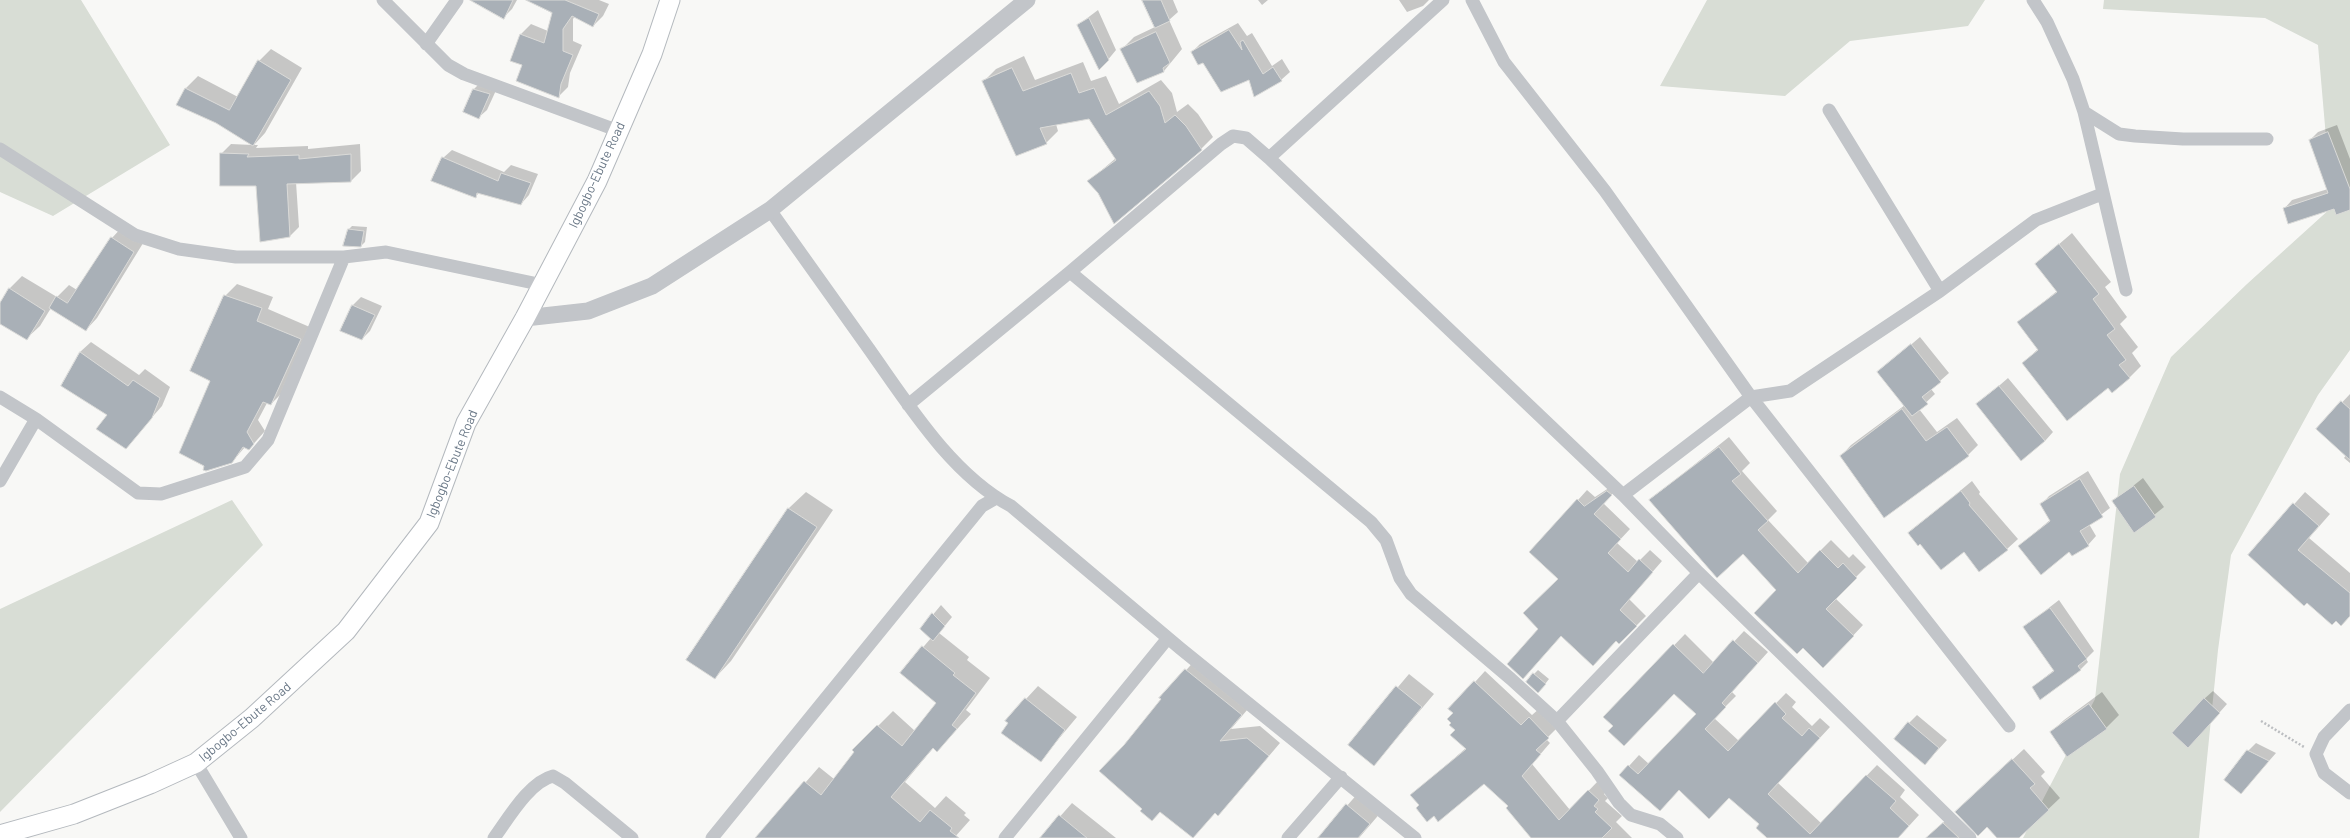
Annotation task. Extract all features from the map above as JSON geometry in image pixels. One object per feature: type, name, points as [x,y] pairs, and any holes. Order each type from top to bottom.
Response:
[{"type":"main road","name":"Igbogbo-Ebute Road","points":[[0,835],[74,814],[150,784],[196,763],[252,718],[346,631],[429,523],[466,423],[543,285],[596,181],[652,54],[670,0]]},
{"type":"street","points":[[383,0],[448,65],[464,74],[619,131]]},
{"type":"street","points":[[426,44],[457,0]]},
{"type":"street","points":[[525,318],[588,311],[652,286],[770,210],[1027,0]]},
{"type":"street","points":[[1269,158],[1442,0]]},
{"type":"street","points":[[1472,0],[1504,62],[1605,191],[1751,397],[2009,726]]},
{"type":"street","points":[[2034,0],[2047,22],[2073,79],[2084,112],[2102,194],[2126,290]]},
{"type":"street","points":[[1830,110],[1940,291]]},
{"type":"street","points":[[2084,112],[2119,134],[2182,139],[2267,139]]},
{"type":"street","points":[[908,404],[1070,272],[1220,144],[1233,136],[1246,138],[1269,158],[1623,495],[1699,574],[1970,838]]},
{"type":"street","points":[[0,149],[135,234],[179,249],[236,257],[344,257],[386,252],[543,285]]},
{"type":"street","points":[[1623,495],[1751,397],[1790,391],[1940,291],[2036,220],[2102,194]]},
{"type":"street","points":[[770,210],[908,404],[949,456],[996,498],[1011,506],[1168,638],[1415,838]]},
{"type":"street","points":[[0,397],[36,419],[138,493],[161,494],[245,467],[268,440],[344,257]]},
{"type":"street","points":[[1070,272],[1370,522],[1386,540],[1400,578],[1411,594],[1512,678],[1557,721],[1597,771],[1619,803],[1631,815],[1660,824],[1677,838]]},
{"type":"street","points":[[0,481],[36,419]]},
{"type":"street","points":[[712,838],[982,506],[996,498]]},
{"type":"street","points":[[1557,721],[1699,574]]},
{"type":"street","points":[[1005,838],[1168,638]]},
{"type":"street","points":[[2350,710],[2324,737],[2316,754],[2324,773],[2350,793]]},
{"type":"street","points":[[196,763],[241,838]]},
{"type":"street","points":[[494,838],[532,789],[542,779],[553,776],[565,783],[632,838]]},
{"type":"street","points":[[1288,838],[1341,777]]},
{"type":"path","points":[[2262,721],[2316,754]]},
{"type":"shaded area","points":[[0,0],[81,0],[170,145],[53,216],[0,192]]},
{"type":"shaded area","points":[[1707,0],[1985,0],[1968,26],[1850,41],[1785,96],[1660,86]]},
{"type":"shaded area","points":[[2104,0],[2350,0],[2350,350],[2318,395],[2231,555],[2218,650],[2199,838],[2023,838],[2095,699],[2120,474],[2171,357],[2247,284],[2332,207],[2318,45],[2265,18],[2103,9]]},
{"type":"shaded area","points":[[232,500],[263,545],[0,812],[0,609]]},
{"type":"building","points":[[470,0],[513,0],[504,19]]},
{"type":"building","points":[[526,0],[565,0],[599,14],[593,27],[572,16],[563,29],[563,51],[573,55],[561,84],[559,98],[516,81],[522,65],[510,61],[520,34],[544,43],[552,13]]},
{"type":"building","points":[[1142,0],[1161,0],[1170,21],[1155,28]]},
{"type":"building","points":[[1089,18],[1109,60],[1099,70],[1077,25]]},
{"type":"building","points":[[1229,30],[1242,50],[1240,42],[1243,40],[1263,74],[1273,67],[1282,81],[1254,97],[1249,80],[1221,92],[1203,63],[1198,65],[1191,52]]},
{"type":"building","points":[[1156,32],[1170,63],[1163,68],[1164,72],[1137,83],[1120,49]]},
{"type":"building","points":[[258,60],[291,80],[253,146],[216,123],[176,105],[185,88],[229,110]]},
{"type":"building","points":[[1012,68],[1023,91],[1071,73],[1079,93],[1094,88],[1106,115],[1149,91],[1160,106],[1165,123],[1175,115],[1186,126],[1202,150],[1114,224],[1098,193],[1087,181],[1116,160],[1089,119],[1040,128],[1047,144],[1016,156],[982,81]]},
{"type":"building","points":[[473,89],[490,94],[479,119],[463,112]]},
{"type":"building","points":[[2328,132],[2350,189],[2350,210],[2336,215],[2334,209],[2288,224],[2283,208],[2328,193],[2309,140]]},
{"type":"building","points":[[220,153],[249,154],[247,157],[299,155],[299,159],[351,154],[351,182],[287,184],[290,237],[260,242],[256,186],[220,186]]},
{"type":"building","points":[[442,157],[498,181],[501,173],[531,183],[521,205],[477,193],[476,198],[431,181]]},
{"type":"building","points":[[348,229],[364,231],[361,247],[343,246]]},
{"type":"building","points":[[111,237],[134,252],[86,331],[49,308],[56,296],[67,303]]},
{"type":"building","points":[[2059,244],[2099,294],[2093,299],[2115,329],[2107,335],[2126,360],[2119,365],[2130,378],[2112,393],[2108,388],[2067,421],[2022,363],[2038,350],[2017,322],[2057,292],[2035,264]]},
{"type":"building","points":[[9,288],[45,311],[27,340],[0,324],[0,303]]},
{"type":"building","points":[[224,295],[262,308],[257,321],[301,339],[271,405],[263,402],[247,432],[254,444],[249,450],[243,447],[232,463],[206,471],[203,470],[204,466],[179,453],[210,381],[190,371]]},
{"type":"building","points":[[352,305],[375,315],[362,340],[340,331]]},
{"type":"building","points":[[1911,344],[1941,382],[1922,397],[1928,404],[1912,416],[1877,372]]},
{"type":"building","points":[[80,352],[128,386],[133,380],[160,398],[152,418],[126,449],[96,429],[107,415],[61,386]]},
{"type":"building","points":[[1999,386],[2045,441],[2021,461],[1976,404]]},
{"type":"building","points":[[2341,401],[2350,409],[2350,460],[2316,429]]},
{"type":"building","points":[[1902,409],[1926,441],[1947,427],[1969,456],[1884,518],[1840,456]]},
{"type":"building","points":[[1719,447],[1741,474],[1732,481],[1768,521],[1758,530],[1798,573],[1820,550],[1838,568],[1843,563],[1857,578],[1826,609],[1854,636],[1823,668],[1803,648],[1797,654],[1754,613],[1776,590],[1743,554],[1717,578],[1649,500]]},
{"type":"building","points":[[2080,479],[2103,517],[2080,531],[2089,546],[2072,556],[2069,552],[2041,575],[2018,546],[2050,521],[2040,504]]},
{"type":"building","points":[[2134,486],[2156,517],[2134,533],[2112,501]]},
{"type":"building","points":[[1607,491],[1612,495],[1594,514],[1621,539],[1608,553],[1628,572],[1639,559],[1653,572],[1620,610],[1637,626],[1619,644],[1616,641],[1593,666],[1561,636],[1523,679],[1507,664],[1538,629],[1523,613],[1558,579],[1529,552],[1577,499],[1584,506]]},
{"type":"building","points":[[1961,491],[1970,503],[1969,505],[2008,550],[1979,572],[1964,552],[1941,570],[1920,544],[1918,546],[1908,533]]},
{"type":"building","points":[[2293,503],[2319,526],[2298,550],[2350,593],[2350,616],[2341,626],[2336,621],[2332,625],[2307,603],[2304,606],[2248,555]]},
{"type":"building","points":[[788,508],[817,527],[715,679],[686,660]]},
{"type":"building","points":[[2050,608],[2087,659],[2078,666],[2081,670],[2040,700],[2032,687],[2054,671],[2023,627]]},
{"type":"building","points":[[932,613],[945,626],[933,641],[920,629]]},
{"type":"building","points":[[1733,640],[1758,663],[1722,703],[1726,707],[1705,729],[1728,751],[1775,702],[1786,714],[1782,718],[1802,736],[1809,728],[1820,738],[1768,794],[1810,834],[1866,775],[1896,801],[1890,808],[1909,826],[1898,838],[1767,838],[1756,828],[1759,824],[1729,798],[1709,819],[1679,790],[1660,811],[1619,775],[1628,765],[1638,774],[1696,714],[1674,694],[1624,746],[1608,731],[1613,726],[1603,717],[1673,644],[1703,673]]},
{"type":"building","points":[[922,646],[955,673],[953,675],[976,693],[952,725],[957,729],[937,752],[933,748],[891,797],[920,822],[930,810],[952,828],[950,831],[959,838],[755,838],[804,781],[821,795],[854,752],[852,750],[877,725],[902,746],[936,703],[900,673]]},
{"type":"building","points":[[1185,669],[1242,715],[1220,741],[1247,738],[1269,756],[1218,816],[1215,813],[1193,838],[1160,812],[1152,821],[1140,811],[1142,809],[1099,771],[1124,745],[1161,699],[1159,698]]},
{"type":"building","points":[[1533,673],[1546,684],[1538,693],[1526,682]]},
{"type":"building","points":[[1474,681],[1521,725],[1529,717],[1549,738],[1536,750],[1541,754],[1522,776],[1559,820],[1588,790],[1599,800],[1594,806],[1598,809],[1595,812],[1612,828],[1602,838],[1531,838],[1506,808],[1508,806],[1484,784],[1438,822],[1434,816],[1427,822],[1416,808],[1419,805],[1410,795],[1466,749],[1450,735],[1455,730],[1449,725],[1451,723],[1447,719],[1453,713],[1448,709]]},
{"type":"building","points":[[1396,686],[1422,707],[1374,766],[1348,745]]},
{"type":"building","points":[[1025,698],[1065,730],[1041,762],[1001,733],[1008,723],[1005,721]]},
{"type":"building","points":[[2204,698],[2220,713],[2188,748],[2172,733]]},
{"type":"building","points":[[2089,704],[2107,729],[2067,757],[2050,732]]},
{"type":"building","points":[[1908,722],[1939,748],[1925,765],[1894,739]]},
{"type":"building","points":[[2247,750],[2269,761],[2241,794],[2224,780]]},
{"type":"building","points":[[2012,759],[2035,784],[2030,788],[2049,810],[2019,838],[1997,838],[1987,827],[1978,836],[1955,812]]},
{"type":"building","points":[[1346,804],[1370,824],[1358,838],[1318,838]]},
{"type":"building","points":[[1059,815],[1087,838],[1040,838]]},
{"type":"building","points":[[1943,823],[1959,838],[1926,838]]}]
